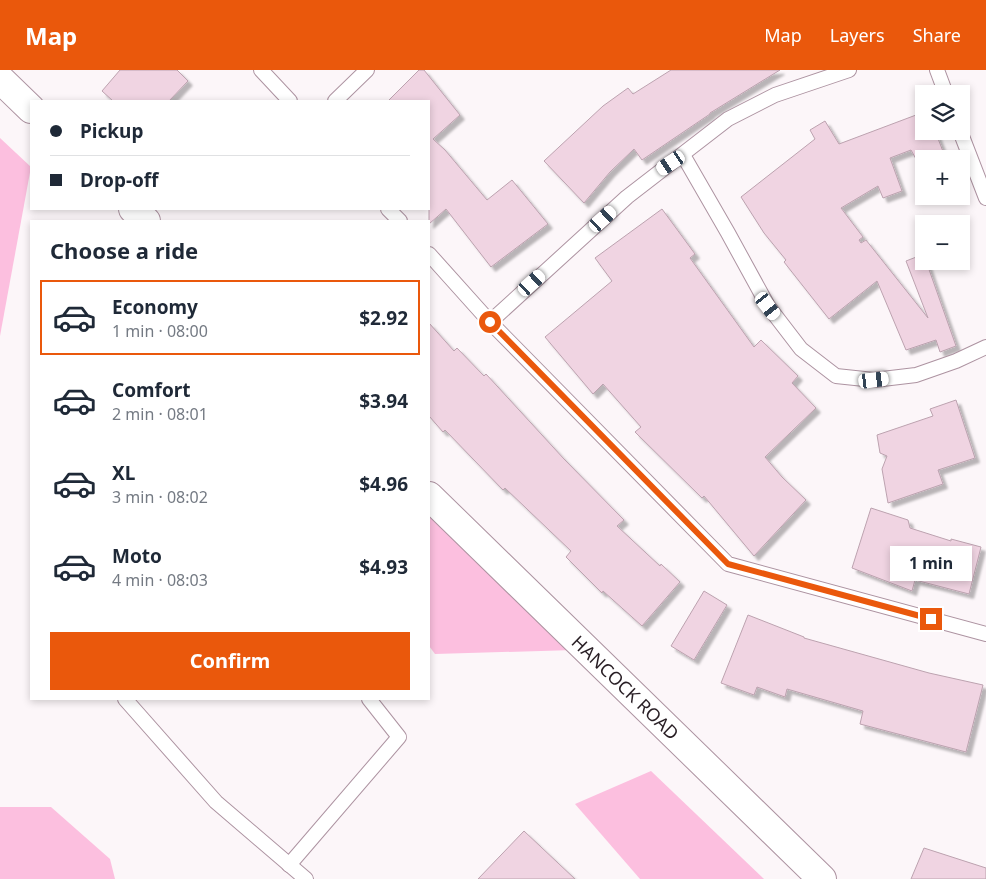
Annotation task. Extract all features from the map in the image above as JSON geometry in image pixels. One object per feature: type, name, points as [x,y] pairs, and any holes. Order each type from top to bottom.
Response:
[{"type":"street","points":[[0,79],[30,108]]},
{"type":"street","points":[[135,210],[145,220]]},
{"type":"street","name":"HANCOCK ROAD","points":[[430,497],[822,879]]},
{"type":"lane","points":[[261,70],[289,100]]},
{"type":"lane","points":[[337,100],[367,70]]},
{"type":"lane","points":[[490,322],[627,197],[659,171],[683,156],[728,119],[775,95],[849,70]]},
{"type":"lane","points":[[937,70],[943,85]]},
{"type":"lane","points":[[963,140],[986,198]]},
{"type":"lane","points":[[683,156],[768,306],[801,349],[836,376],[874,380],[916,375],[956,361],[986,347]]},
{"type":"lane","points":[[389,210],[399,220]]},
{"type":"lane","points":[[430,255],[490,322],[728,564],[986,634]]},
{"type":"lane","points":[[126,700],[216,802],[306,879]]},
{"type":"lane","points":[[289,865],[399,737],[370,700]]},
{"type":"shaded area","points":[[0,138],[30,166],[30,172],[0,336]]},
{"type":"shaded area","points":[[430,517],[574,650],[435,654],[430,647]]},
{"type":"shaded area","points":[[651,771],[764,879],[640,879],[575,804]]},
{"type":"shaded area","points":[[0,807],[51,807],[110,859],[115,879],[0,879]]},
{"type":"building","points":[[120,70],[177,70],[188,81],[170,100],[112,100],[102,91]]},
{"type":"building","points":[[419,70],[424,70],[460,115],[433,139],[445,150],[487,200],[512,180],[548,224],[491,267],[446,209],[430,223],[430,100],[389,100]]},
{"type":"building","points":[[671,70],[780,70],[710,113],[642,160],[634,149],[610,172],[584,203],[544,161],[603,106],[628,88],[633,94]]},
{"type":"building","points":[[915,115],[915,140],[939,140],[942,150],[915,150],[915,157],[911,150],[890,158],[902,191],[883,198],[878,186],[841,208],[863,237],[859,240],[861,243],[866,240],[928,318],[906,261],[915,258],[915,270],[929,270],[956,346],[940,352],[936,340],[906,350],[877,281],[829,319],[784,262],[786,260],[764,233],[741,197],[815,139],[810,130],[825,121],[839,144]]},
{"type":"building","points":[[662,209],[695,254],[690,258],[754,347],[761,340],[798,376],[792,383],[816,408],[765,457],[806,500],[754,556],[704,496],[702,498],[635,432],[641,427],[603,384],[593,394],[545,337],[612,281],[595,258]]},
{"type":"building","points":[[430,324],[454,351],[457,348],[484,376],[486,374],[564,459],[624,520],[617,526],[680,582],[642,626],[603,591],[602,593],[566,557],[571,551],[505,488],[503,490],[445,430],[443,432],[430,417]]},
{"type":"building","points":[[956,400],[975,458],[938,470],[943,484],[888,503],[882,469],[887,456],[880,453],[877,435],[933,416],[930,409]]},
{"type":"building","points":[[871,508],[908,520],[910,528],[951,541],[951,539],[981,547],[969,594],[915,580],[912,591],[852,568]]},
{"type":"building","points":[[704,591],[727,605],[694,660],[671,646]]},
{"type":"building","points":[[748,615],[804,638],[929,673],[983,685],[966,752],[860,724],[863,711],[787,689],[785,697],[757,687],[754,695],[721,683]]},
{"type":"building","points":[[524,831],[575,879],[478,879]]},
{"type":"building","points":[[924,848],[986,868],[986,879],[911,879]]},
{"type":"route","points":[[490,322],[728,564],[931,619]]}]
